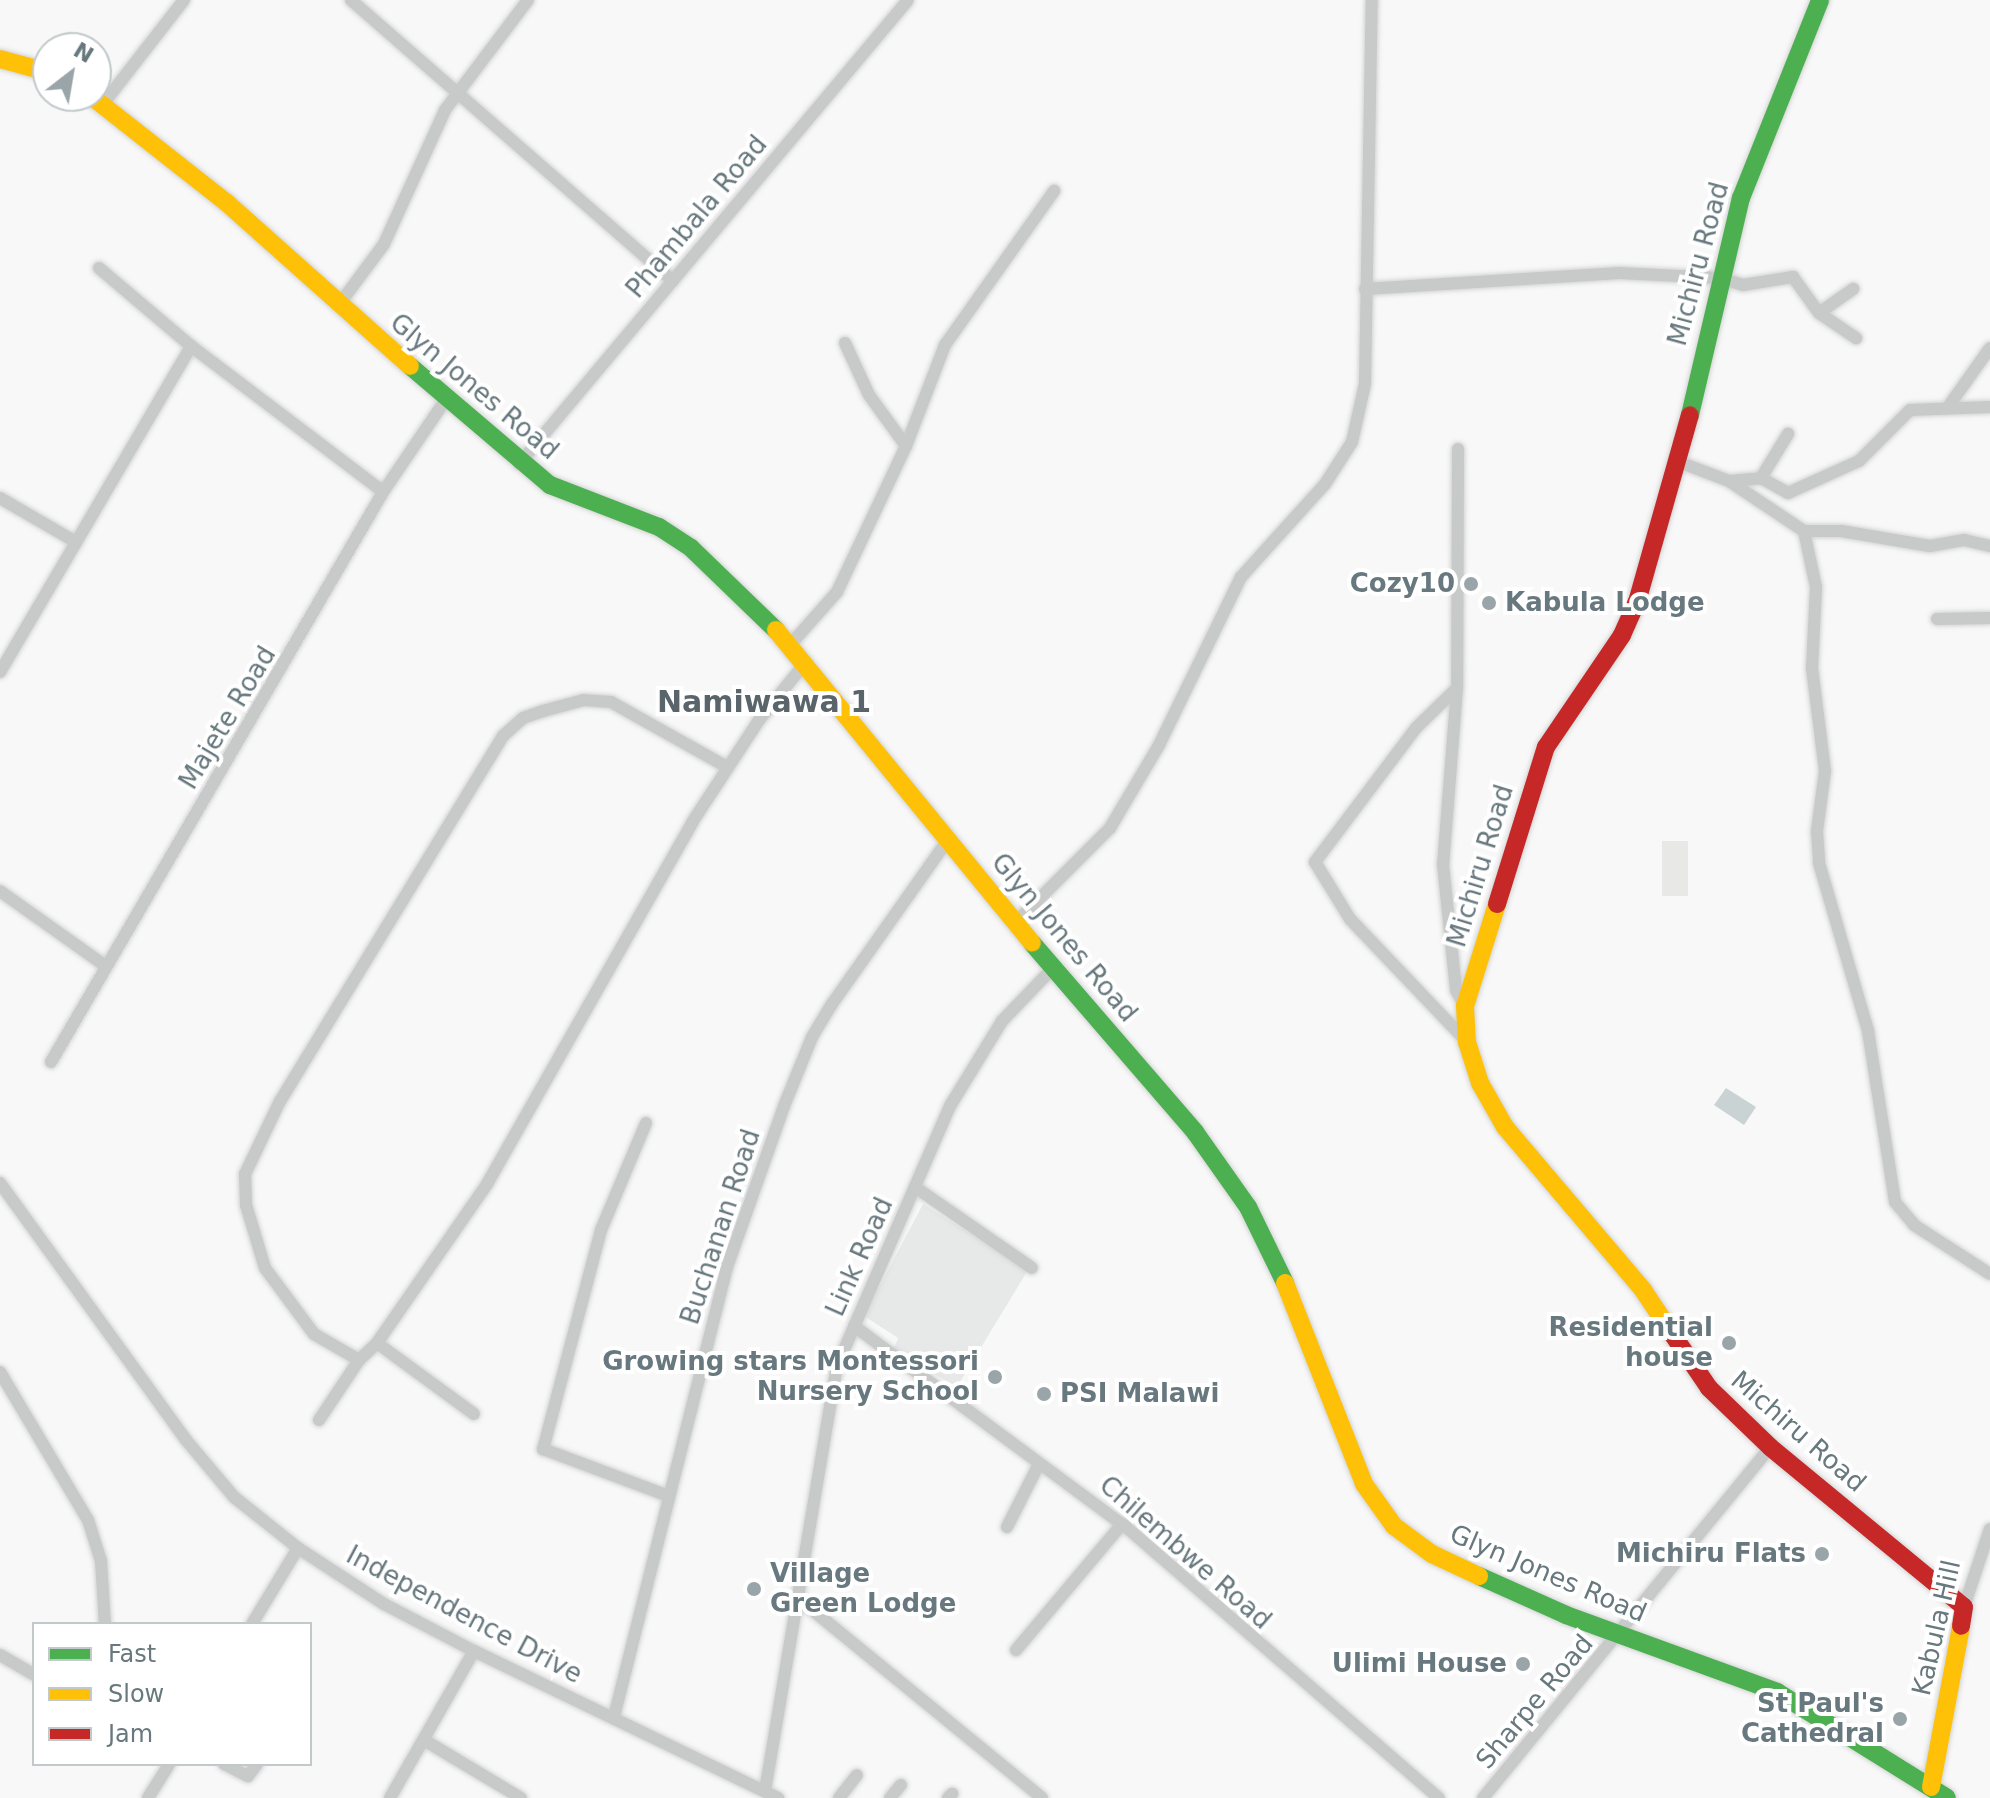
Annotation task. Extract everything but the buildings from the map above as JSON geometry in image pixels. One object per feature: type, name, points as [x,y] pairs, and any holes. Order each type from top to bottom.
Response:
[{"type":"street","points":[[112,83],[184,0]]},
{"type":"street","points":[[351,0],[673,281]]},
{"type":"street","points":[[338,306],[384,244],[455,93],[528,0]]},
{"type":"street","name":"Phambala Road","points":[[519,464],[908,0]]},
{"type":"street","points":[[1015,923],[1110,828],[1159,745],[1241,577],[1348,451],[1365,384],[1372,0]]},
{"type":"street","name":"Michiru Road","points":[[1820,0],[1741,198],[1679,462],[1629,623],[1546,747],[1465,1006],[1467,1042],[1480,1083],[1505,1127],[1643,1290],[1709,1388],[1770,1447],[1964,1607]]},
{"type":"street","points":[[0,59],[32,68]]},
{"type":"street","name":"Glyn Jones Road","points":[[112,112],[227,203],[338,306],[519,464],[550,485],[659,527],[691,548],[791,644],[1015,923],[1195,1132],[1248,1207],[1292,1297],[1354,1462],[1382,1514],[1432,1554],[1566,1615],[1777,1692],[1933,1794]]},
{"type":"street","points":[[791,644],[837,592],[906,446],[945,345],[1054,191]]},
{"type":"street","points":[[99,268],[191,346],[383,492]]},
{"type":"street","points":[[1365,289],[1558,274],[1720,278],[1743,285],[1793,277],[1819,313],[1856,338]]},
{"type":"street","points":[[1819,313],[1853,289]]},
{"type":"street","points":[[845,343],[869,395],[906,446]]},
{"type":"street","points":[[0,672],[191,346]]},
{"type":"street","points":[[1948,407],[1990,348]]},
{"type":"street","name":"Majete Road","points":[[51,1062],[104,965],[271,689],[383,492],[447,398]]},
{"type":"street","points":[[1729,481],[1761,478],[1794,492],[1859,461],[1910,410],[1990,407]]},
{"type":"street","points":[[1761,478],[1788,434]]},
{"type":"street","points":[[1458,449],[1457,688],[1443,864],[1456,990],[1465,1006]]},
{"type":"street","points":[[1679,462],[1729,481],[1804,531],[1841,531],[1930,546],[1964,540],[1990,546]]},
{"type":"street","points":[[0,498],[76,542]]},
{"type":"street","points":[[1804,531],[1816,587],[1812,668],[1825,771],[1817,831],[1819,863],[1868,1031],[1895,1202],[1914,1225],[1990,1274]]},
{"type":"street","points":[[1937,619],[1990,618]]},
{"type":"street","points":[[319,1420],[359,1360],[377,1343],[487,1184],[727,767],[806,662]]},
{"type":"street","points":[[1457,688],[1416,728],[1315,862],[1350,919],[1467,1042]]},
{"type":"street","points":[[359,1360],[314,1334],[265,1268],[246,1205],[245,1174],[280,1101],[503,736],[523,718],[543,711],[584,700],[611,702],[727,767]]},
{"type":"street","name":"Buchanan Road","points":[[614,1717],[726,1270],[812,1037],[949,838]]},
{"type":"street","points":[[0,891],[104,965]]},
{"type":"street","name":"Link Road","points":[[765,1791],[799,1599],[826,1413],[837,1366],[915,1187],[979,1056],[1002,1021],[1053,968]]},
{"type":"street","points":[[646,1123],[601,1230],[543,1449],[669,1496]]},
{"type":"street","name":"Independence Drive","points":[[0,1183],[186,1440],[234,1497],[298,1548],[384,1604],[474,1651],[778,1798]]},
{"type":"street","points":[[915,1187],[1032,1268]]},
{"type":"street","name":"Chilembwe Road","points":[[854,1326],[1038,1466],[1122,1524],[1439,1798]]},
{"type":"street","points":[[377,1343],[474,1414]]},
{"type":"street","points":[[0,1372],[88,1520],[101,1561],[105,1622]]},
{"type":"street","name":"Sharpe Road","points":[[1483,1798],[1621,1634],[1770,1447]]},
{"type":"street","points":[[1007,1527],[1038,1466]]},
{"type":"street","points":[[1016,1650],[1122,1524]]},
{"type":"street","name":"Kabula Hill","points":[[1933,1794],[1964,1607],[1990,1529]]},
{"type":"street","points":[[253,1622],[298,1548]]},
{"type":"street","points":[[799,1599],[1034,1796]]},
{"type":"street","points":[[390,1798],[474,1651]]},
{"type":"street","points":[[0,1655],[32,1674]]},
{"type":"street","points":[[424,1740],[521,1798]]},
{"type":"street","points":[[148,1798],[168,1766]]},
{"type":"street","points":[[228,1766],[248,1776],[256,1766]]},
{"type":"street","points":[[839,1798],[857,1775]]},
{"type":"street","points":[[890,1798],[901,1785]]},
{"type":"shaded area","points":[[1662,841],[1688,841],[1688,896],[1662,896]]},
{"type":"shaded area","points":[[1726,1088],[1756,1107],[1744,1125],[1714,1105]]},
{"type":"shaded area","points":[[923,1204],[1028,1270],[957,1387],[893,1351],[898,1338],[864,1316]]},
{"type":"traffic: fast","points":[[1690,415],[1741,198],[1820,0]]},
{"type":"traffic: fast","points":[[410,366],[550,485],[659,527],[691,548],[776,630]]},
{"type":"traffic: fast","points":[[1032,943],[1195,1132],[1248,1207],[1285,1283]]},
{"type":"traffic: fast","points":[[1479,1576],[1566,1615],[1777,1692],[1947,1798]]},
{"type":"traffic: slow","points":[[0,59],[32,68]]},
{"type":"traffic: slow","points":[[111,112],[227,203],[410,366]]},
{"type":"traffic: slow","points":[[776,630],[1032,943]]},
{"type":"traffic: slow","points":[[1497,904],[1465,1006],[1467,1042],[1480,1083],[1505,1127],[1643,1290],[1671,1332]]},
{"type":"traffic: slow","points":[[1285,1283],[1364,1484],[1394,1526],[1432,1554],[1479,1576]]},
{"type":"traffic: slow","points":[[1931,1787],[1961,1626]]},
{"type":"traffic: jam","points":[[1497,904],[1546,747],[1622,635],[1637,602],[1690,415]]},
{"type":"traffic: jam","points":[[1671,1332],[1709,1388],[1770,1447],[1964,1607],[1961,1626]]},
{"type":"place","name":"Cozy10","points":[[1471,584]]},
{"type":"place","name":"Kabula Lodge","points":[[1489,603]]},
{"type":"place","name":"Residential house","points":[[1729,1343]]},
{"type":"place","name":"Growing stars Montessori Nursery School","points":[[995,1377]]},
{"type":"place","name":"PSI Malawi","points":[[1044,1394]]},
{"type":"place","name":"Michiru Flats","points":[[1822,1554]]},
{"type":"place","name":"Village Green Lodge","points":[[754,1589]]},
{"type":"place","name":"Ulimi House","points":[[1523,1664]]},
{"type":"place","name":"St Paul's Cathedral","points":[[1900,1719]]},
{"type":"district","name":"Namiwawa 1","points":[[764,702]]}]
